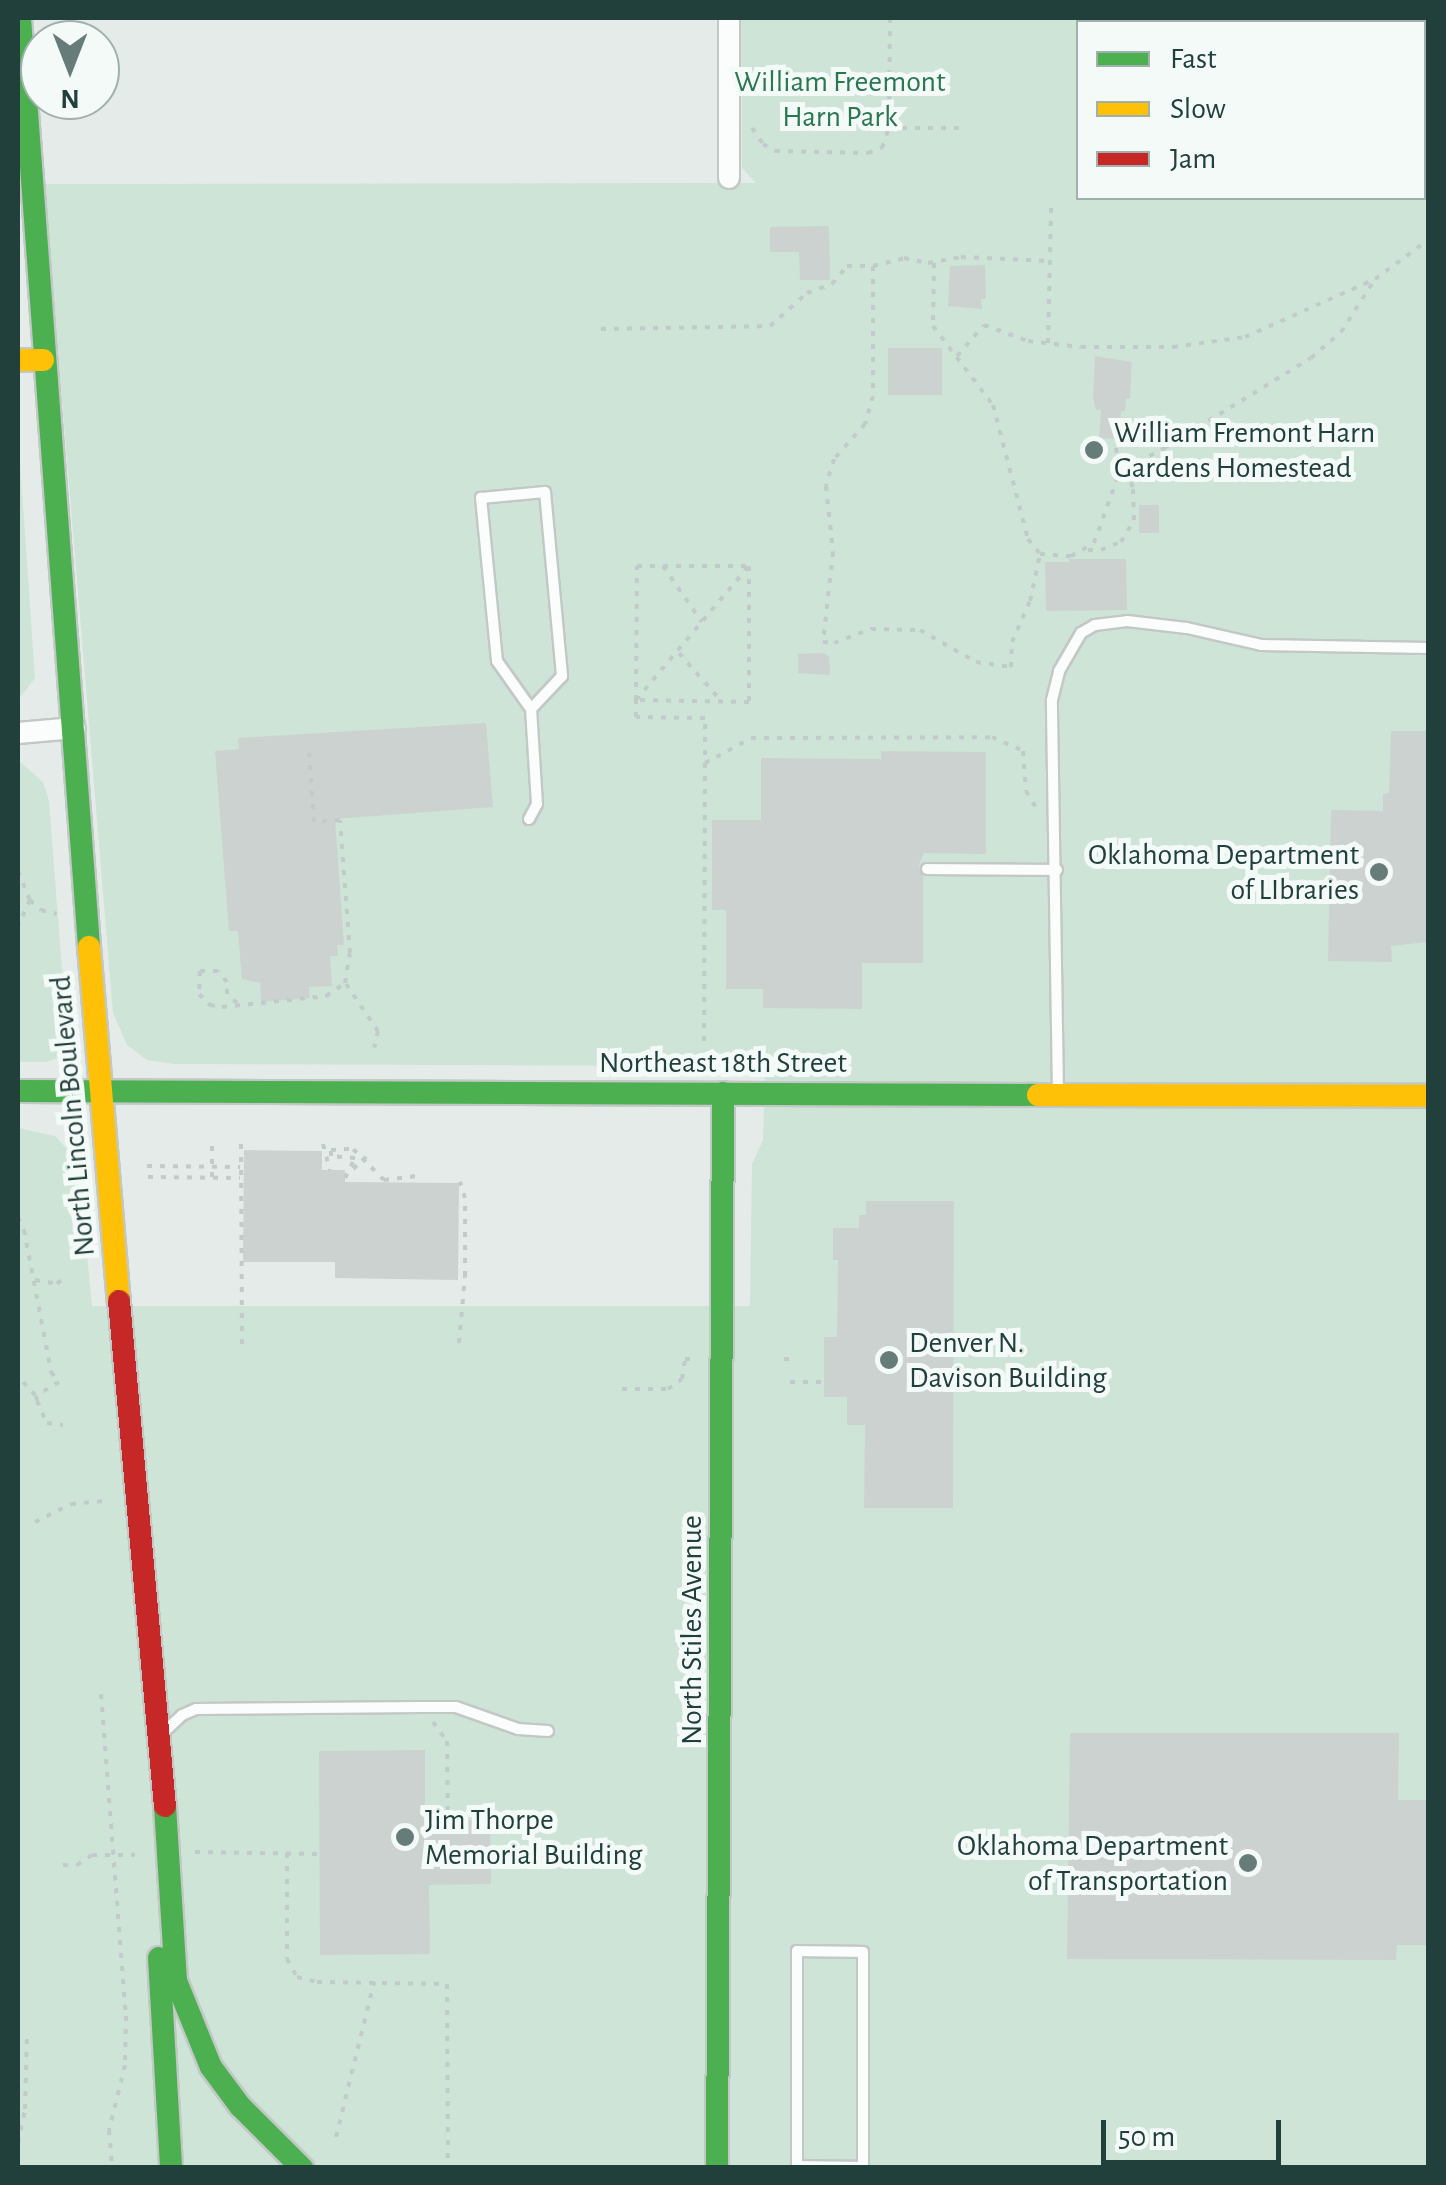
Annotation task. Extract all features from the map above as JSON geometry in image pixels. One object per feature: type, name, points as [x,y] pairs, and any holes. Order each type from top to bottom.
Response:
[{"type":"main road","name":"North Lincoln Boulevard","points":[[20,18],[100,1091],[176,1981],[211,2067],[240,2106],[302,2168]]},
{"type":"main road","points":[[18,360],[43,360]]},
{"type":"main road","name":"Northeast 18th Street","points":[[18,1091],[1428,1096]]},
{"type":"main road","name":"North Stiles Avenue","points":[[718,2168],[723,1093]]},
{"type":"main road","points":[[168,1854],[158,1978],[171,2168]]},
{"type":"street","points":[[729,18],[729,178]]},
{"type":"street","points":[[18,733],[75,728]]},
{"type":"lane","points":[[529,819],[537,804],[531,709],[497,661],[481,498],[545,492],[562,676],[531,709]]},
{"type":"lane","points":[[1058,1096],[1054,685],[1081,633],[1095,624],[1153,624],[1243,644],[1428,648]]},
{"type":"lane","points":[[927,869],[1056,870]]},
{"type":"lane","points":[[158,1739],[182,1715],[196,1709],[456,1707],[518,1729],[548,1731]]},
{"type":"lane","points":[[798,1952],[863,1952],[863,2167],[798,2166],[798,1952]]},
{"type":"path","points":[[751,123],[763,144],[783,152],[868,153],[883,146],[889,128],[890,18]]},
{"type":"path","points":[[882,75],[890,75]]},
{"type":"path","points":[[847,104],[854,114]]},
{"type":"path","points":[[889,128],[960,128]]},
{"type":"path","points":[[876,139],[883,146]]},
{"type":"path","points":[[1048,344],[1051,208]]},
{"type":"path","points":[[957,356],[984,325],[1048,344],[1211,344],[1245,336],[1375,279],[1428,240]]},
{"type":"path","points":[[601,329],[770,326],[807,293],[832,284],[847,266],[873,266],[904,258],[934,263],[961,257],[1048,261]]},
{"type":"path","points":[[934,263],[934,326],[993,406],[1028,539],[1040,554],[1070,556],[1121,542],[1134,520],[1133,487],[1118,460]]},
{"type":"path","points":[[873,266],[875,381],[870,411],[834,459],[826,486],[833,552],[823,642],[834,643],[871,629],[920,630],[976,662],[1010,667],[1012,642],[1030,602],[1040,554]]},
{"type":"path","points":[[1118,460],[1138,462],[1311,358],[1341,332],[1375,279]]},
{"type":"path","points":[[1088,550],[1117,479],[1116,438]]},
{"type":"path","points":[[704,1041],[705,718],[636,717],[637,566],[749,566]]},
{"type":"path","points":[[663,566],[702,622]]},
{"type":"path","points":[[636,700],[749,566]]},
{"type":"path","points":[[636,700],[748,702],[749,566]]},
{"type":"path","points":[[678,651],[722,702]]},
{"type":"path","points":[[705,763],[751,738],[992,737],[1023,751],[1030,800],[1041,813],[1055,816]]},
{"type":"path","points":[[309,753],[314,822],[340,820],[350,953],[345,983],[378,1030],[374,1048]]},
{"type":"path","points":[[18,871],[30,900],[18,926]]},
{"type":"path","points":[[25,916],[42,910]]},
{"type":"path","points":[[237,1003],[227,994],[226,982],[218,971],[200,971],[198,994],[210,1005],[237,1003],[326,996],[345,983]]},
{"type":"path","points":[[212,1143],[212,1177]]},
{"type":"path","points":[[240,1144],[242,1344]]},
{"type":"path","points":[[323,1144],[330,1170]]},
{"type":"path","points":[[371,1152],[364,1159],[346,1175],[354,1158],[332,1156],[329,1151],[353,1149],[364,1159],[384,1180],[417,1176]]},
{"type":"path","points":[[147,1166],[212,1166],[241,1172]]},
{"type":"path","points":[[148,1177],[212,1177],[241,1172]]},
{"type":"path","points":[[459,1343],[465,1238],[460,1182]]},
{"type":"path","points":[[18,1217],[51,1372],[59,1382],[36,1396]]},
{"type":"path","points":[[34,1280],[57,1284],[66,1275]]},
{"type":"path","points":[[622,1389],[668,1389],[682,1379],[686,1358],[693,1358]]},
{"type":"path","points":[[23,1382],[36,1396],[47,1423],[63,1426]]},
{"type":"path","points":[[790,1382],[824,1382]]},
{"type":"path","points":[[35,1522],[71,1504],[104,1501]]},
{"type":"path","points":[[101,1694],[126,2016],[124,2065],[109,2130],[112,2168]]},
{"type":"path","points":[[420,1707],[448,1741],[448,1820]]},
{"type":"path","points":[[193,1852],[320,1854]]},
{"type":"path","points":[[63,1865],[77,1864],[92,1856],[135,1854]]},
{"type":"path","points":[[288,1854],[286,1959],[296,1977],[317,1982],[446,1984],[448,2168]]},
{"type":"path","points":[[336,2137],[374,1982]]},
{"type":"path","points":[[18,2143],[26,2109],[27,2035]]},
{"type":"path","points":[[18,2073],[26,2073]]},
{"type":"green space","name":"William Freemont Harn Park","points":[[741,18],[1091,18],[1076,20],[1076,200],[1426,200],[1428,176],[1428,2167],[18,2167],[18,1128],[55,1136],[78,1161],[92,1306],[750,1306],[752,1164],[763,1140],[765,1066],[174,1064],[147,1060],[127,1045],[113,1013],[44,184],[756,183],[742,168]]},
{"type":"green space","points":[[18,433],[35,678],[18,700]]},
{"type":"green space","points":[[18,760],[43,782],[49,801],[67,1034],[66,1047],[58,1058],[46,1062],[18,1062]]},
{"type":"building","points":[[829,226],[830,280],[800,280],[799,252],[770,252],[770,227]]},
{"type":"building","points":[[985,265],[986,299],[981,299],[982,309],[948,306],[950,266]]},
{"type":"building","points":[[888,348],[942,348],[942,395],[888,395]]},
{"type":"building","points":[[1095,356],[1132,362],[1130,399],[1126,399],[1125,411],[1121,411],[1119,439],[1099,438],[1101,410],[1096,410],[1093,398]]},
{"type":"building","points":[[1139,505],[1159,505],[1159,533],[1139,533]]},
{"type":"building","points":[[1126,559],[1127,610],[1046,611],[1045,562]]},
{"type":"building","points":[[798,654],[829,656],[830,675],[798,673]]},
{"type":"building","points":[[486,723],[493,807],[335,819],[344,945],[337,945],[338,956],[330,956],[332,986],[309,987],[310,998],[261,1002],[260,983],[242,979],[238,931],[229,931],[215,751],[239,749],[238,738]]},
{"type":"building","name":"Oklahoma Department of LIbraries","points":[[1391,731],[1428,731],[1428,942],[1391,946],[1392,962],[1328,961],[1331,810],[1383,811],[1383,794],[1389,793]]},
{"type":"building","points":[[881,751],[986,752],[986,854],[924,853],[919,865],[923,877],[923,963],[862,963],[862,1009],[763,1008],[763,989],[726,989],[726,910],[712,910],[712,820],[761,820],[761,758],[881,759]]},
{"type":"building","points":[[244,1150],[322,1151],[322,1170],[345,1170],[345,1182],[459,1183],[458,1280],[335,1278],[335,1262],[243,1262]]},
{"type":"building","name":"Denver N. Davison Building","points":[[866,1201],[954,1201],[953,1508],[864,1508],[865,1425],[847,1425],[847,1397],[824,1397],[824,1337],[837,1337],[838,1260],[833,1260],[833,1228],[859,1228],[859,1215],[866,1215]]},
{"type":"building","name":"Oklahoma Department of Transportation","points":[[1070,1733],[1399,1733],[1398,1800],[1428,1800],[1428,1945],[1397,1945],[1396,1960],[1067,1959]]},
{"type":"building","name":"Jim Thorpe Memorial Building","points":[[425,1750],[425,1820],[490,1820],[491,1884],[429,1885],[430,1954],[320,1955],[319,1751]]},
{"type":"traffic: fast","points":[[20,18],[89,947]]},
{"type":"traffic: fast","points":[[18,1091],[1038,1095]]},
{"type":"traffic: fast","points":[[717,2168],[723,1093]]},
{"type":"traffic: fast","points":[[165,1806],[176,1981],[211,2067],[240,2106],[302,2168]]},
{"type":"traffic: fast","points":[[159,1958],[171,2168]]},
{"type":"traffic: slow","points":[[18,360],[43,360]]},
{"type":"traffic: slow","points":[[89,947],[119,1301]]},
{"type":"traffic: slow","points":[[1038,1095],[1428,1096]]},
{"type":"traffic: jam","points":[[119,1301],[165,1806]]},
{"type":"place","name":"William Fremont Harn Gardens Homestead","points":[[1094,450]]},
{"type":"place","name":"Oklahoma Department of LIbraries","points":[[1379,872]]},
{"type":"place","name":"Denver N. Davison Building","points":[[889,1360]]},
{"type":"place","name":"Jim Thorpe Memorial Building","points":[[405,1837]]},
{"type":"place","name":"Oklahoma Department of Transportation","points":[[1248,1863]]}]
